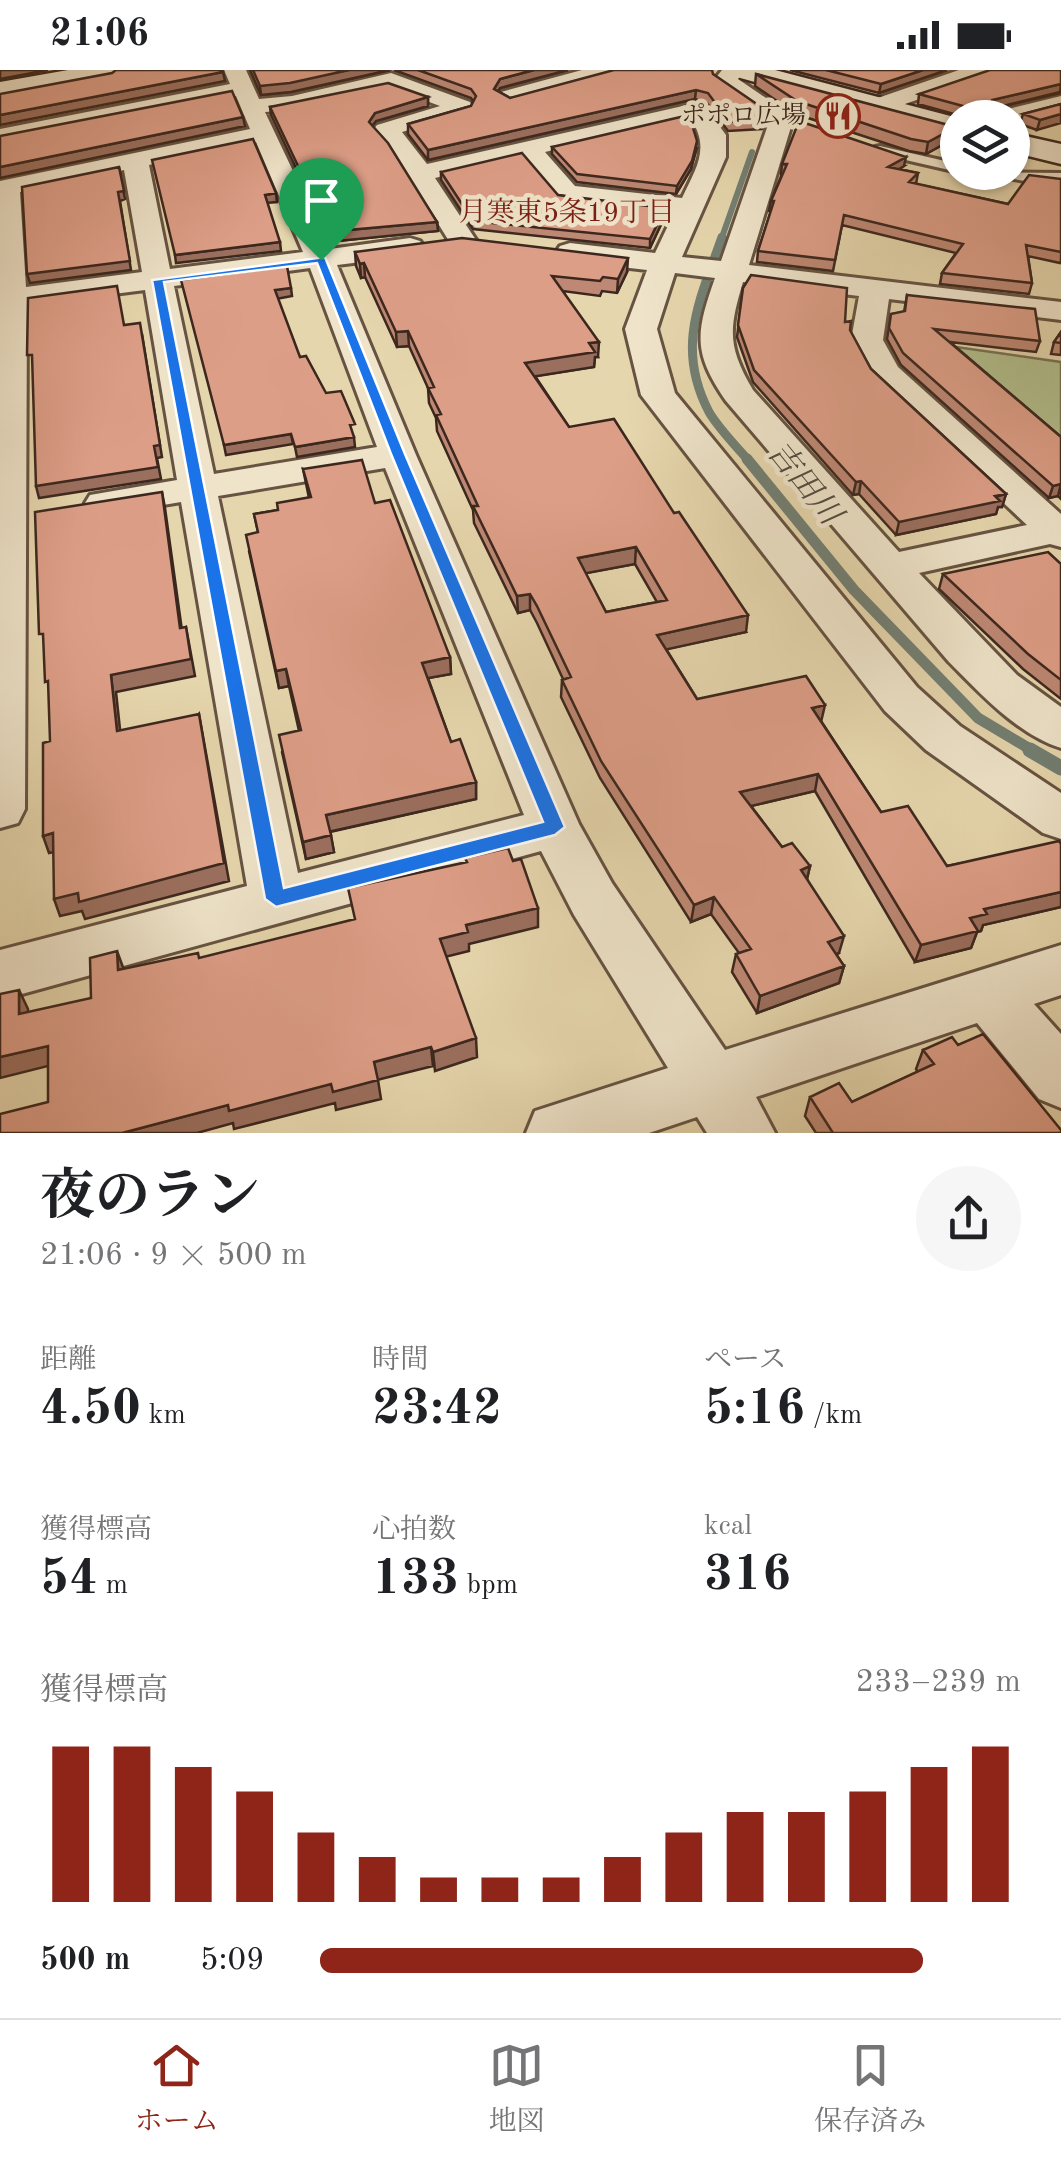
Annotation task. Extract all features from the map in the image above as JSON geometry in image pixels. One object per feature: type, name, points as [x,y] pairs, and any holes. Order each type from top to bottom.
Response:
[{"type":"street","points":[[0,90],[113,70]]},
{"type":"street","points":[[509,86],[543,88],[606,70]]},
{"type":"street","points":[[734,70],[724,80],[788,119],[725,270],[714,326],[720,362],[738,394],[888,568],[1001,686],[1061,731]]},
{"type":"street","points":[[743,70],[940,123]]},
{"type":"street","points":[[877,106],[965,71]]},
{"type":"street","points":[[0,136],[250,100],[292,103],[391,80],[462,107],[384,130],[402,145],[462,240]]},
{"type":"street","points":[[0,809],[6,298],[3,188],[135,160],[250,100]]},
{"type":"street","points":[[250,100],[321,260],[555,827],[593,899],[728,1108]]},
{"type":"street","points":[[1030,110],[1061,102]]},
{"type":"street","points":[[418,174],[696,110],[714,135],[714,157],[641,330],[658,395],[901,699],[943,738],[1061,819]]},
{"type":"street","points":[[1030,146],[1061,154]]},
{"type":"street","points":[[530,150],[567,193],[691,207]]},
{"type":"street","points":[[135,160],[276,899]]},
{"type":"street","points":[[6,298],[462,240],[499,244]]},
{"type":"street","points":[[536,248],[874,290],[1059,308]]},
{"type":"street","points":[[874,290],[866,340],[884,372],[1060,532]]},
{"type":"street","points":[[4,520],[398,454]]},
{"type":"street","points":[[888,568],[1060,532]]},
{"type":"street","points":[[0,974],[555,827]]},
{"type":"street","points":[[558,1133],[728,1108],[988,995],[1061,970]]},
{"type":"street","points":[[988,995],[1061,1079]]},
{"type":"lane","points":[[872,148],[940,164]]},
{"type":"lane","points":[[1030,178],[1061,176]]},
{"type":"green space","points":[[949,346],[1061,362],[1061,441]]},
{"type":"building","points":[[116,70],[223,72],[0,115],[0,94]]},
{"type":"building","points":[[253,70],[349,70],[260,86]]},
{"type":"building","points":[[418,70],[534,70],[500,79],[494,89],[510,98],[614,70],[712,70],[767,111],[764,120],[729,122],[708,93],[696,90],[428,150],[408,124],[471,106],[476,96],[471,89]]},
{"type":"building","points":[[826,70],[923,70],[881,84]]},
{"type":"building","points":[[990,70],[1061,70],[1061,84],[992,100],[941,100],[919,94]]},
{"type":"building","points":[[756,74],[940,123],[940,136],[928,142],[911,139],[797,101]]},
{"type":"building","points":[[388,83],[428,97],[375,113],[369,122],[388,143],[437,222],[337,231],[319,188],[309,189],[270,107]]},
{"type":"building","points":[[232,91],[243,117],[0,167],[0,136]]},
{"type":"building","points":[[1061,104],[1061,114],[1040,120],[1030,116],[1030,112]]},
{"type":"building","points":[[689,115],[697,141],[692,161],[677,186],[577,174],[552,147]]},
{"type":"building","points":[[799,121],[906,157],[888,167],[918,173],[909,182],[940,190],[1008,204],[1018,190],[1030,190],[1030,175],[1061,179],[1061,252],[1026,245],[1032,283],[942,273],[963,244],[844,215],[835,260],[758,251],[771,201],[787,164],[782,164]]},
{"type":"building","points":[[253,139],[276,193],[265,195],[280,242],[175,255],[152,160]]},
{"type":"building","points":[[522,153],[558,195],[665,208],[650,239],[473,221],[441,172]]},
{"type":"building","points":[[119,167],[124,191],[118,192],[130,261],[27,274],[22,187]]},
{"type":"building","points":[[462,238],[628,258],[618,279],[552,276],[599,342],[589,343],[595,352],[525,363],[569,427],[614,419],[674,513],[679,512],[748,615],[657,635],[697,699],[806,676],[825,705],[812,708],[881,812],[908,806],[947,866],[1059,841],[1061,892],[984,909],[987,914],[970,918],[978,931],[921,945],[818,774],[740,792],[782,847],[792,843],[810,866],[801,870],[844,936],[828,942],[844,966],[760,996],[736,954],[751,949],[714,897],[694,905],[601,761],[562,680],[571,677],[537,606],[530,594],[517,596],[473,506],[478,506],[436,415],[441,414],[428,388],[434,387],[408,331],[396,332],[355,252]],"holes":[[[636,547],[667,600],[606,612],[578,558]]]},
{"type":"building","points":[[287,266],[291,288],[275,290],[300,357],[306,356],[326,393],[341,391],[355,424],[350,425],[354,437],[295,447],[291,434],[224,445],[181,280]]},
{"type":"building","points":[[751,275],[847,288],[845,322],[851,321],[850,330],[871,369],[1006,494],[995,496],[1000,501],[899,522],[861,481],[856,482],[754,370],[738,325],[743,288]]},
{"type":"building","points":[[117,286],[124,325],[140,323],[160,445],[154,446],[158,467],[36,486],[32,355],[27,355],[28,298]]},
{"type":"building","points":[[907,295],[1035,309],[1040,341],[934,329],[1061,437],[1061,484],[1053,486],[903,353],[889,328],[891,314],[905,311]]},
{"type":"building","points":[[362,460],[375,503],[390,500],[450,657],[422,663],[451,742],[460,739],[476,782],[326,815],[331,835],[303,842],[279,735],[301,730],[286,669],[276,671],[246,535],[258,532],[254,514],[278,510],[277,503],[311,497],[303,469]]},
{"type":"building","points":[[162,492],[180,628],[186,627],[191,659],[111,675],[117,731],[199,714],[224,863],[79,902],[78,893],[54,899],[53,833],[43,836],[43,743],[50,741],[48,681],[45,682],[43,634],[39,634],[35,512]]},
{"type":"building","points":[[1048,552],[1061,564],[1061,680],[943,574]]},
{"type":"building","points":[[508,848],[513,861],[521,859],[538,908],[466,925],[468,932],[440,939],[476,1038],[433,1052],[431,1047],[374,1062],[378,1080],[333,1092],[331,1084],[229,1111],[228,1105],[122,1133],[0,1133],[0,1114],[48,1102],[48,1046],[0,1057],[0,994],[19,990],[19,1014],[91,998],[90,958],[117,951],[118,970],[198,953],[199,958],[355,919],[348,888],[467,862],[465,858]]},
{"type":"building","points":[[983,1034],[1061,1133],[833,1133],[810,1097],[839,1083],[852,1102],[934,1064],[923,1050],[952,1037],[958,1045]]},
{"type":"waterway","name":"吉田川","points":[[721,240],[752,152]]},
{"type":"waterway","name":"吉田川","points":[[722,237],[694,324],[694,366],[709,412],[749,461]]},
{"type":"waterway","name":"吉田川","points":[[747,459],[854,590],[978,718],[1035,752]]},
{"type":"waterway","name":"吉田川","points":[[1030,750],[1061,768]]},
{"type":"place","name":"ポポロ広場","points":[[838,116]]},
{"type":"district","name":"月寒東5条19丁目","points":[[567,214]]},
{"type":"route","points":[[321,260],[555,827],[276,899],[158,280],[321,260]]}]
